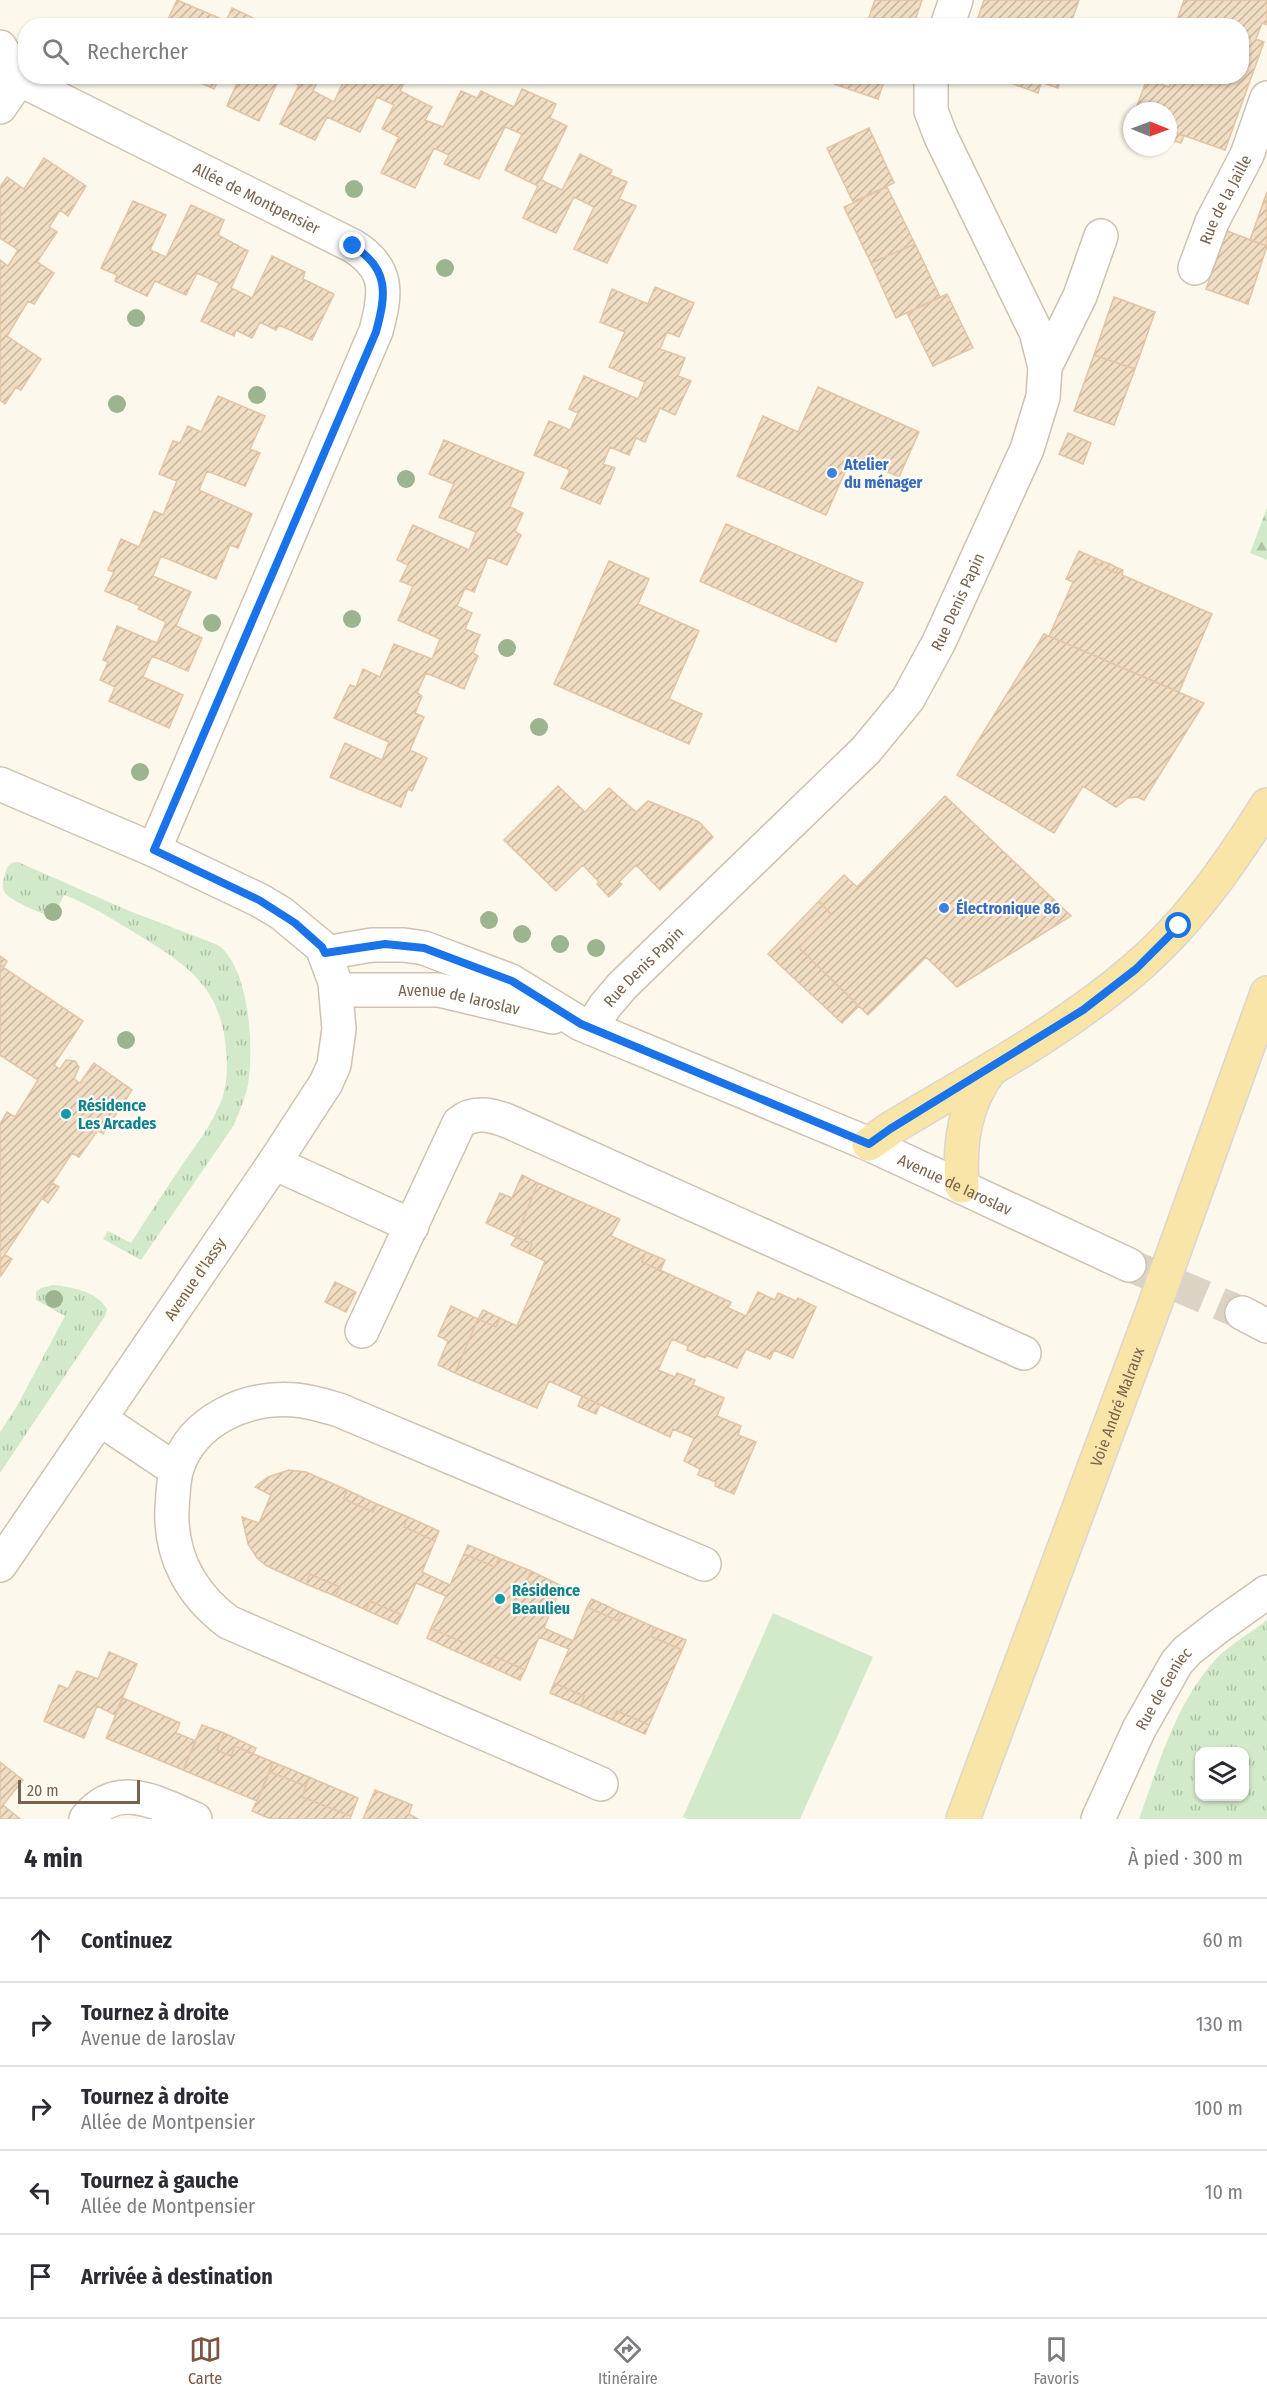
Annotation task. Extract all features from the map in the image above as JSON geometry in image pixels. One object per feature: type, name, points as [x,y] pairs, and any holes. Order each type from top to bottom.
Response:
[{"type":"main road","points":[[869,1144],[1083,1010],[1136,969],[1179,926],[1238,851],[1267,805]]},
{"type":"main road","name":"Voie André Malraux","points":[[963,1819],[1154,1307],[1267,993]]},
{"type":"main road","points":[[962,1186],[961,1145],[966,1119],[980,1083],[994,1065]]},
{"type":"street","points":[[950,18],[956,0]]},
{"type":"street","points":[[0,47],[18,79],[0,107]]},
{"type":"street","name":"Allée de Montpensier","points":[[28,84],[353,246],[369,258],[377,268],[383,283],[384,298],[376,332],[154,850]]},
{"type":"street","name":"Rue Denis Papin","points":[[586,1026],[622,986],[866,750],[908,699],[939,642],[1028,449],[1043,397],[1045,367],[1036,332],[941,137],[931,111],[931,84]]},
{"type":"street","name":"Rue de la Jaille","points":[[1195,268],[1212,222],[1247,155],[1267,98]]},
{"type":"street","points":[[1045,367],[1080,296],[1101,236]]},
{"type":"street","points":[[0,784],[154,850],[259,900],[281,913],[322,947],[331,973]]},
{"type":"street","name":"Avenue de Iaroslav","points":[[331,973],[379,945],[424,948],[512,981],[586,1026],[869,1144],[1129,1265]]},
{"type":"street","name":"Avenue de Iaroslav","points":[[331,973],[439,990],[586,1026]]},
{"type":"street","name":"Avenue d'Iassy","points":[[0,1565],[326,1083],[334,1065],[339,1029],[331,973]]},
{"type":"street","points":[[362,1331],[459,1123],[466,1118],[489,1115],[1024,1353]]},
{"type":"street","points":[[274,1163],[412,1226]]},
{"type":"street","points":[[601,1784],[228,1622],[200,1597],[189,1581],[175,1544],[172,1518],[176,1470],[183,1452],[195,1436],[216,1418],[231,1411],[251,1405],[297,1400],[339,1410],[704,1564]]},
{"type":"street","points":[[100,1419],[176,1470]]},
{"type":"street","name":"Rue de Geniec","points":[[1098,1819],[1139,1729],[1177,1662],[1211,1632],[1267,1592]]},
{"type":"street","points":[[86,1819],[93,1810],[106,1801],[129,1797],[153,1801],[195,1819]]},
{"type":"green space","points":[[1267,508],[1267,560],[1250,553]]},
{"type":"green space","points":[[18,862],[127,910],[218,945],[229,956],[243,990],[250,1031],[250,1070],[242,1105],[234,1125],[141,1260],[103,1239],[108,1231],[131,1243],[204,1134],[220,1104],[224,1091],[227,1057],[223,1027],[217,1008],[197,978],[168,954],[132,931],[91,907],[64,895],[53,918],[20,904],[5,893],[3,884],[7,869],[9,865]]},
{"type":"green space","points":[[53,1285],[90,1294],[103,1303],[107,1309],[105,1316],[0,1473],[0,1432],[17,1406],[65,1316],[36,1300],[36,1292]]},
{"type":"green space","points":[[773,1613],[873,1657],[800,1819],[688,1819],[683,1817]]},
{"type":"green space","points":[[1267,1620],[1267,1819],[1139,1819],[1161,1756],[1189,1695],[1216,1659]]},
{"type":"building","points":[[177,0],[219,18],[169,18]]},
{"type":"building","points":[[875,0],[922,0],[916,18],[869,18]]},
{"type":"building","points":[[984,0],[1079,0],[1073,18],[978,18]]},
{"type":"building","points":[[1184,0],[1267,0],[1267,25],[1262,23],[1256,39],[1264,42],[1249,84],[1249,18],[1178,18]]},
{"type":"building","points":[[232,8],[253,18],[227,18]]},
{"type":"building","points":[[203,84],[216,84],[214,89]]},
{"type":"building","points":[[237,84],[277,84],[259,121],[227,106]]},
{"type":"building","points":[[297,84],[316,84],[313,91],[334,102],[342,84],[404,84],[400,91],[432,107],[425,120],[443,127],[461,91],[477,98],[481,91],[514,107],[522,89],[556,104],[550,118],[567,126],[541,180],[562,190],[580,154],[612,170],[610,175],[627,182],[619,199],[636,206],[607,263],[574,249],[594,207],[574,197],[556,233],[523,218],[538,186],[505,170],[522,134],[505,127],[479,179],[444,164],[449,155],[434,148],[415,188],[381,173],[399,137],[382,129],[394,105],[377,97],[360,132],[327,117],[315,140],[280,124],[299,85]]},
{"type":"building","points":[[834,84],[883,84],[878,99]]},
{"type":"building","points":[[1013,84],[1041,84],[1038,93]]},
{"type":"building","points":[[1046,84],[1059,84],[1058,88]]},
{"type":"building","points":[[1145,84],[1161,84],[1169,87],[1170,84],[1249,84],[1225,150],[1177,133],[1177,102],[1138,102]]},
{"type":"building","points":[[869,128],[894,183],[853,202],[827,148]]},
{"type":"building","points":[[1177,133],[1184,136],[1181,143],[1177,142]]},
{"type":"building","points":[[44,158],[86,186],[68,216],[60,210],[49,227],[57,232],[37,262],[54,273],[34,304],[28,301],[7,336],[41,359],[21,390],[16,387],[5,404],[0,400],[0,260],[8,266],[18,250],[0,238],[0,187],[7,177],[24,189]]},
{"type":"building","points":[[887,187],[915,244],[871,263],[844,207]]},
{"type":"building","points":[[1267,192],[1267,246],[1250,240]]},
{"type":"building","points":[[133,201],[166,215],[150,250],[166,257],[191,205],[224,220],[218,235],[248,251],[231,288],[252,298],[272,256],[305,272],[303,279],[334,294],[312,340],[279,325],[276,330],[260,322],[252,338],[236,330],[234,336],[201,321],[219,283],[197,273],[186,295],[155,281],[147,296],[115,281],[117,275],[101,268]]},
{"type":"building","points":[[1227,231],[1267,246],[1248,304],[1206,289]]},
{"type":"building","points":[[915,244],[940,297],[896,318],[871,263]]},
{"type":"building","points":[[655,287],[694,303],[679,337],[667,332],[660,349],[685,358],[678,376],[691,381],[675,415],[660,408],[645,442],[636,438],[629,455],[610,447],[603,464],[615,468],[600,504],[561,488],[570,470],[534,455],[549,421],[570,430],[578,413],[569,409],[584,376],[638,399],[645,382],[609,367],[625,332],[600,322],[612,289],[648,304]]},
{"type":"building","points":[[947,294],[973,348],[933,366],[907,313]]},
{"type":"building","points":[[1114,297],[1155,312],[1135,369],[1094,355]]},
{"type":"building","points":[[1094,355],[1135,369],[1114,425],[1074,411]]},
{"type":"building","points":[[818,387],[919,432],[899,477],[852,456],[826,515],[737,476],[763,416],[798,432]]},
{"type":"building","points":[[218,396],[265,416],[250,449],[260,453],[245,486],[207,471],[199,490],[252,514],[238,548],[230,545],[216,579],[161,556],[153,576],[191,592],[176,626],[202,638],[188,671],[152,656],[143,677],[183,695],[169,728],[109,701],[115,687],[100,680],[108,662],[103,660],[117,626],[157,643],[166,622],[138,609],[140,606],[105,591],[114,572],[108,570],[121,539],[139,547],[154,511],[163,515],[177,481],[159,474],[173,441],[180,443],[188,426],[201,432]]},
{"type":"building","points":[[1068,433],[1091,443],[1083,464],[1059,454]]},
{"type":"building","points":[[444,440],[524,473],[510,507],[523,513],[515,531],[521,535],[507,565],[488,557],[474,592],[465,588],[457,606],[472,613],[465,629],[480,635],[473,653],[478,656],[464,689],[426,673],[417,693],[422,696],[415,713],[424,717],[410,750],[427,758],[412,791],[408,789],[401,807],[330,777],[345,743],[382,760],[389,742],[334,718],[350,685],[356,687],[363,669],[380,677],[394,644],[432,659],[440,639],[398,620],[413,586],[400,581],[408,565],[397,560],[413,525],[469,550],[473,540],[476,532],[439,517],[454,484],[429,474]]},
{"type":"building","points":[[726,524],[863,583],[836,642],[700,581]]},
{"type":"building","points":[[1079,551],[1095,558],[1093,562],[1101,566],[1104,562],[1110,564],[1107,569],[1116,573],[1118,568],[1123,570],[1122,575],[1212,614],[1179,692],[1049,636],[1073,582],[1066,579]]},
{"type":"building","points":[[1095,558],[1104,562],[1101,566],[1093,562]]},
{"type":"building","points":[[609,561],[649,579],[638,604],[699,631],[669,699],[702,714],[689,744],[554,684]]},
{"type":"building","points":[[1110,564],[1118,568],[1116,573],[1107,569]]},
{"type":"building","points":[[1044,634],[1204,703],[1144,800],[1137,797],[1128,798],[1116,807],[1083,786],[1054,833],[957,775]]},
{"type":"building","points":[[558,786],[585,812],[609,788],[636,812],[648,801],[699,822],[713,837],[660,890],[636,865],[619,882],[622,884],[609,897],[583,865],[556,891],[504,840]]},
{"type":"building","name":"Électronique 86","points":[[945,796],[1071,916],[957,987],[926,957],[868,1015],[799,948],[831,914],[819,901],[844,875],[857,887]]},
{"type":"building","points":[[819,901],[831,914],[799,948],[859,1006],[842,1023],[768,954]]},
{"type":"building","points":[[0,956],[7,961],[4,967],[0,965]]},
{"type":"building","name":"Résidence Les Arcades","points":[[0,965],[83,1021],[54,1065],[60,1069],[66,1060],[75,1061],[79,1067],[74,1079],[80,1083],[94,1063],[132,1090],[103,1134],[98,1130],[79,1157],[72,1153],[0,1262],[0,1124],[7,1112],[15,1117],[38,1080],[0,1055]]},
{"type":"building","points":[[522,1175],[538,1183],[516,1237],[486,1223],[500,1193],[512,1198]]},
{"type":"building","points":[[52,1183],[59,1187],[48,1203],[42,1198]]},
{"type":"building","points":[[538,1183],[620,1219],[611,1236],[646,1252],[642,1262],[731,1302],[728,1308],[746,1316],[758,1292],[775,1300],[778,1293],[796,1301],[798,1298],[816,1307],[793,1358],[774,1350],[770,1359],[746,1349],[737,1368],[687,1350],[688,1346],[672,1339],[658,1370],[675,1377],[677,1373],[695,1380],[693,1385],[724,1398],[717,1416],[741,1426],[738,1435],[756,1442],[734,1494],[715,1486],[716,1482],[698,1475],[700,1469],[684,1461],[694,1438],[673,1429],[670,1437],[549,1381],[537,1408],[455,1373],[478,1319],[496,1327],[500,1318],[517,1326],[545,1261],[528,1253],[532,1244],[516,1237]]},
{"type":"building","points":[[516,1237],[532,1244],[528,1253],[511,1245]]},
{"type":"building","points":[[646,1252],[665,1260],[660,1271],[642,1262]]},
{"type":"building","points":[[5,1255],[12,1259],[1,1276],[0,1262]]},
{"type":"building","points":[[335,1282],[356,1292],[346,1312],[325,1302]]},
{"type":"building","points":[[451,1306],[478,1319],[455,1373],[438,1365],[448,1341],[438,1336]]},
{"type":"building","points":[[483,1310],[500,1318],[496,1327],[478,1319]]},
{"type":"building","points":[[582,1396],[600,1405],[596,1414],[578,1406]]},
{"type":"building","name":"Résidence Beaulieu","points":[[289,1470],[306,1472],[347,1490],[344,1499],[373,1512],[377,1504],[408,1517],[404,1527],[435,1541],[422,1572],[450,1585],[464,1554],[495,1567],[499,1558],[531,1571],[527,1581],[558,1594],[544,1628],[573,1641],[587,1607],[618,1621],[622,1613],[654,1627],[650,1636],[682,1650],[649,1725],[617,1711],[613,1720],[581,1706],[584,1696],[554,1683],[569,1649],[539,1637],[525,1670],[494,1656],[489,1666],[457,1652],[462,1642],[431,1628],[446,1596],[416,1583],[402,1615],[370,1601],[366,1610],[335,1596],[340,1587],[310,1574],[306,1584],[267,1566],[257,1558],[248,1544],[242,1517],[259,1523],[271,1495],[255,1487],[268,1477]]},
{"type":"building","points":[[347,1490],[377,1504],[373,1512],[344,1499]]},
{"type":"building","points":[[408,1517],[439,1531],[435,1541],[404,1527]]},
{"type":"building","points":[[468,1545],[499,1558],[495,1567],[464,1554]]},
{"type":"building","points":[[531,1571],[562,1586],[558,1594],[527,1581]]},
{"type":"building","points":[[310,1574],[340,1587],[335,1596],[306,1584]]},
{"type":"building","points":[[592,1599],[622,1613],[618,1621],[587,1607]]},
{"type":"building","points":[[370,1601],[402,1615],[397,1624],[366,1610]]},
{"type":"building","points":[[654,1627],[686,1640],[682,1650],[650,1636]]},
{"type":"building","points":[[431,1628],[462,1642],[457,1652],[427,1638]]},
{"type":"building","points":[[109,1652],[137,1664],[115,1715],[97,1706],[84,1738],[44,1721],[59,1685],[68,1689],[77,1671],[98,1679]]},
{"type":"building","points":[[494,1656],[525,1670],[520,1680],[489,1666]]},
{"type":"building","points":[[554,1683],[584,1696],[581,1706],[550,1693]]},
{"type":"building","points":[[123,1698],[180,1723],[176,1733],[196,1741],[183,1770],[106,1738]]},
{"type":"building","points":[[617,1711],[649,1725],[645,1734],[613,1720]]},
{"type":"building","points":[[202,1725],[224,1733],[217,1750],[231,1756],[235,1746],[273,1762],[257,1801],[183,1770]]},
{"type":"building","points":[[224,1733],[256,1748],[253,1754],[235,1746],[231,1756],[217,1750]]},
{"type":"building","points":[[0,1762],[23,1780],[3,1805],[20,1819],[0,1819]]},
{"type":"building","points":[[273,1762],[309,1777],[306,1786],[270,1772]]},
{"type":"building","points":[[270,1772],[306,1786],[302,1797],[351,1816],[350,1819],[271,1819],[252,1811]]},
{"type":"building","points":[[309,1777],[358,1798],[351,1816],[302,1797]]},
{"type":"building","points":[[375,1790],[412,1805],[409,1814],[418,1819],[363,1819]]},
{"type":"tunnel","points":[[1129,1265],[1242,1313]]},
{"type":"place","name":"Atelier du ménager","points":[[832,473]]},
{"type":"place","name":"Électronique 86","points":[[944,908]]},
{"type":"place","name":"Résidence Les Arcades","points":[[66,1114]]},
{"type":"place","name":"Résidence Beaulieu","points":[[500,1599]]},
{"type":"route","points":[[353,246],[369,258],[381,275],[384,298],[376,332],[154,850],[259,900],[281,913],[322,947],[325,953],[385,944],[424,948],[512,981],[581,1024],[869,1144],[1083,1010],[1136,969],[1179,926]]}]
